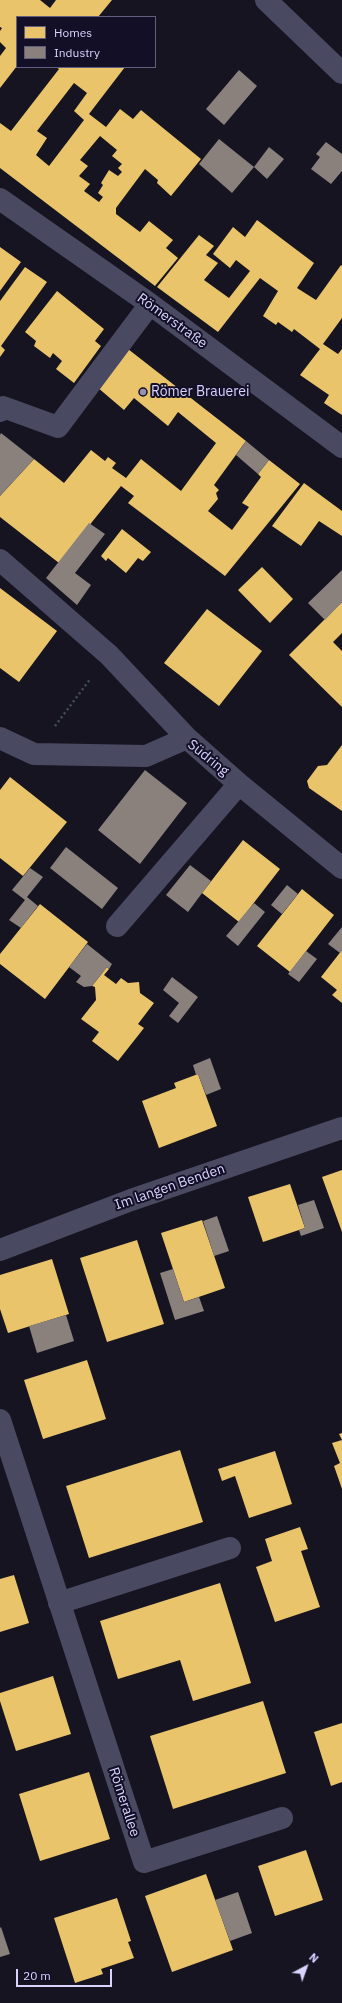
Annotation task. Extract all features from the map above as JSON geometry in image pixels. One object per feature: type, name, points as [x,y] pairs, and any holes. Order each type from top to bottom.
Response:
[{"type":"street","points":[[266,0],[342,73]]},
{"type":"street","name":"Römerstraße","points":[[0,199],[150,304],[342,447]]},
{"type":"street","points":[[0,411],[3,408],[58,427],[150,304]]},
{"type":"street","points":[[0,560],[109,655],[187,738]]},
{"type":"street","name":"Südring","points":[[0,738],[34,754],[146,756],[187,738],[239,784],[342,868]]},
{"type":"street","points":[[117,926],[239,784]]},
{"type":"street","name":"Im langen Benden","points":[[0,1250],[132,1200],[342,1128]]},
{"type":"street","name":"Römerallee","points":[[0,1420],[144,1862],[282,1818]]},
{"type":"street","points":[[59,1603],[230,1548]]},
{"type":"path","points":[[34,754],[109,655]]},
{"type":"building: Homes","points":[[0,0],[40,0],[50,8],[56,0],[112,0],[99,16],[16,16],[16,67],[0,88],[0,56],[6,48],[0,42],[0,31],[2,28],[0,27]]},
{"type":"building: Homes","points":[[58,68],[124,68],[89,114],[106,127],[120,109],[133,119],[141,110],[201,159],[171,196],[157,183],[158,180],[145,169],[116,208],[116,214],[140,232],[149,221],[173,240],[166,248],[178,258],[155,286],[0,168],[0,123],[11,131],[59,69]],"holes":[[[74,83],[87,93],[74,111],[84,120],[49,166],[36,155],[47,138],[37,131]],[[100,136],[117,150],[112,156],[122,164],[118,168],[122,172],[118,176],[109,170],[101,183],[103,185],[98,193],[103,197],[99,202],[84,191],[90,184],[79,176],[88,166],[80,160]]]},
{"type":"building: Homes","points":[[257,220],[314,263],[297,288],[316,300],[341,265],[342,266],[342,318],[323,344],[338,354],[342,349],[342,415],[324,403],[329,395],[300,375],[320,349],[294,329],[292,332],[278,322],[276,325],[263,316],[278,291],[260,278],[218,332],[157,287],[199,235],[214,246],[206,255],[218,263],[204,280],[229,298],[250,271],[236,260],[230,268],[213,254],[233,227],[245,237]]},
{"type":"building: Homes","points":[[0,247],[21,262],[0,291]]},
{"type":"building: Homes","points":[[25,267],[47,282],[1,346],[5,350],[0,357],[0,301]]},
{"type":"building: Homes","points":[[57,291],[104,329],[95,341],[101,346],[74,383],[56,369],[62,361],[53,353],[50,358],[34,346],[36,341],[25,332]]},
{"type":"building: Homes","points":[[128,349],[246,441],[214,485],[219,490],[216,493],[218,499],[208,511],[232,530],[249,507],[242,503],[261,477],[258,474],[269,460],[300,484],[225,576],[128,503],[134,496],[121,486],[59,563],[0,517],[0,496],[34,459],[64,483],[91,450],[105,461],[108,457],[116,463],[112,468],[126,478],[141,459],[181,491],[216,443],[178,412],[168,426],[134,398],[124,410],[97,387]]},
{"type":"building: Homes","points":[[304,483],[342,511],[342,536],[319,521],[301,546],[272,526]]},
{"type":"building: Homes","points":[[122,529],[151,552],[143,561],[138,558],[126,573],[108,558],[106,561],[101,556]]},
{"type":"building: Homes","points":[[262,567],[293,599],[270,623],[238,590]]},
{"type":"building: Homes","points":[[0,588],[57,631],[19,682],[0,668]]},
{"type":"building: Homes","points":[[342,602],[342,633],[333,642],[342,651],[342,707],[289,655]]},
{"type":"building: Homes","points":[[207,609],[262,651],[219,706],[164,663]]},
{"type":"building: Homes","points":[[342,745],[342,811],[309,788],[307,781],[318,766],[327,765]]},
{"type":"building: Homes","points":[[10,777],[67,822],[23,876],[0,858],[0,790]]},
{"type":"building: Homes","points":[[243,840],[280,869],[239,922],[202,893]]},
{"type":"building: Homes","points":[[302,889],[334,915],[290,972],[257,946]]},
{"type":"building: Homes","points":[[40,904],[88,942],[45,999],[0,964],[0,954]]},
{"type":"building: Homes","points":[[342,950],[342,1003],[332,995],[337,990],[321,977]]},
{"type":"building: Homes","points":[[107,967],[109,969],[104,975],[116,984],[121,978],[128,983],[139,982],[140,993],[154,1003],[138,1024],[144,1028],[118,1061],[92,1041],[99,1032],[81,1019],[96,1000],[95,987],[92,986]]},
{"type":"building: Homes","points":[[198,1074],[217,1126],[159,1148],[142,1101],[176,1088],[174,1083]]},
{"type":"building: Homes","points":[[342,1170],[342,1232],[322,1177]]},
{"type":"building: Homes","points":[[290,1184],[305,1228],[263,1242],[248,1197]]},
{"type":"building: Homes","points":[[202,1220],[225,1288],[184,1302],[161,1233]]},
{"type":"building: Homes","points":[[137,1240],[164,1324],[107,1342],[80,1258]]},
{"type":"building: Homes","points":[[52,1259],[69,1314],[8,1333],[0,1309],[0,1275]]},
{"type":"building: Homes","points":[[87,1360],[106,1419],[43,1439],[24,1380]]},
{"type":"building: Homes","points":[[342,1433],[342,1440],[339,1434]]},
{"type":"building: Homes","points":[[342,1440],[342,1489],[334,1466],[340,1463],[332,1443]]},
{"type":"building: Homes","points":[[180,1450],[203,1522],[89,1558],[66,1486]]},
{"type":"building: Homes","points":[[275,1451],[292,1504],[249,1518],[235,1476],[222,1481],[218,1469]]},
{"type":"building: Homes","points":[[300,1527],[308,1549],[301,1551],[320,1607],[275,1622],[256,1567],[272,1561],[265,1539]]},
{"type":"building: Homes","points":[[14,1575],[29,1623],[0,1632],[0,1579]]},
{"type":"building: Homes","points":[[220,1583],[251,1683],[193,1701],[180,1660],[118,1679],[100,1621]]},
{"type":"building: Homes","points":[[53,1676],[71,1734],[16,1751],[0,1701],[0,1693]]},
{"type":"building: Homes","points":[[263,1701],[286,1773],[173,1809],[150,1736]]},
{"type":"building: Homes","points":[[342,1723],[342,1782],[331,1786],[314,1732]]},
{"type":"building: Homes","points":[[89,1772],[110,1839],[40,1861],[19,1794]]},
{"type":"building: Homes","points":[[306,1850],[323,1900],[275,1916],[258,1866]]},
{"type":"building: Homes","points":[[206,1874],[233,1950],[172,1972],[145,1896]]},
{"type":"building: Homes","points":[[117,1898],[131,1941],[128,1942],[134,1958],[101,1969],[103,1974],[75,1983],[54,1918]]},
{"type":"building: Industry","points":[[239,70],[257,86],[224,125],[206,109]]},
{"type":"building: Industry","points":[[219,139],[254,167],[232,193],[199,164]]},
{"type":"building: Industry","points":[[326,142],[342,154],[342,171],[331,184],[311,169],[320,157],[316,154]]},
{"type":"building: Industry","points":[[269,147],[284,159],[267,179],[254,167]]},
{"type":"building: Industry","points":[[1,433],[34,459],[0,496],[0,435]]},
{"type":"building: Industry","points":[[246,441],[269,460],[258,474],[236,455]]},
{"type":"building: Industry","points":[[89,523],[105,534],[75,573],[91,585],[77,605],[46,578]]},
{"type":"building: Industry","points":[[342,570],[342,602],[325,620],[308,603]]},
{"type":"building: Industry","points":[[145,770],[187,803],[140,864],[98,830]]},
{"type":"building: Industry","points":[[66,847],[118,888],[102,909],[50,868]]},
{"type":"building: Industry","points":[[190,865],[211,881],[188,912],[166,895]]},
{"type":"building: Industry","points":[[30,868],[43,877],[27,897],[38,906],[21,928],[9,920],[25,900],[12,890]]},
{"type":"building: Industry","points":[[287,885],[298,894],[282,914],[271,905]]},
{"type":"building: Industry","points":[[254,903],[265,912],[238,946],[226,936]]},
{"type":"building: Industry","points":[[342,927],[342,950],[340,953],[328,944]]},
{"type":"building: Industry","points":[[87,944],[112,964],[109,969],[107,967],[92,986],[84,987],[76,982],[81,976],[69,967]]},
{"type":"building: Industry","points":[[306,951],[317,959],[299,982],[288,974]]},
{"type":"building: Industry","points":[[172,977],[198,997],[178,1023],[169,1016],[179,1003],[163,990]]},
{"type":"building: Industry","points":[[210,1058],[221,1089],[206,1095],[198,1074],[196,1075],[193,1065]]},
{"type":"building: Industry","points":[[314,1200],[324,1228],[301,1236],[299,1230],[305,1228],[298,1205]]},
{"type":"building: Industry","points":[[217,1216],[229,1251],[214,1256],[203,1221]]},
{"type":"building: Industry","points":[[173,1269],[184,1302],[199,1297],[204,1311],[175,1320],[160,1273]]},
{"type":"building: Industry","points":[[66,1315],[74,1341],[37,1353],[29,1326]]},
{"type":"building: Industry","points":[[238,1892],[252,1933],[230,1941],[215,1900]]},
{"type":"building: Industry","points":[[1,1927],[10,1954],[0,1957],[0,1928]]},
{"type":"place","name":"Römer Brauerei","points":[[143,392]]}]
